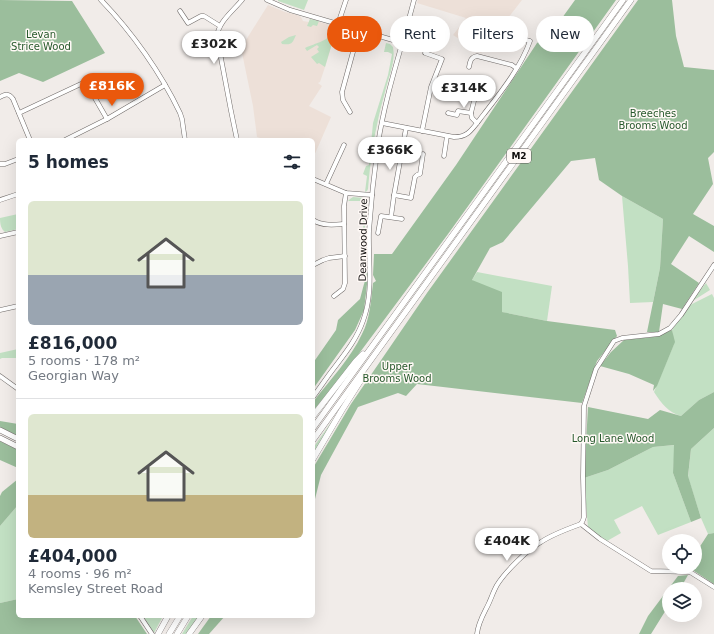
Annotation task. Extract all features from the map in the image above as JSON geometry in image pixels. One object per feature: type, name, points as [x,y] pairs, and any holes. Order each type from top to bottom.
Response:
[{"type":"highway","name":"M2","points":[[315,425],[623,0]]},
{"type":"highway","name":"M2","points":[[315,437],[631,0]]},
{"type":"highway","name":"M2","points":[[315,413],[356,361],[372,346]]},
{"type":"highway","name":"M2","points":[[315,456],[365,375],[368,364]]},
{"type":"highway","points":[[158,634],[167,618]]},
{"type":"highway","points":[[169,634],[179,618]]},
{"type":"highway","points":[[176,634],[187,618]]},
{"type":"highway","points":[[189,634],[201,618]]},
{"type":"main road","points":[[0,430],[16,438]]},
{"type":"main road","points":[[0,438],[16,446]]},
{"type":"street","points":[[101,0],[117,17],[153,65],[181,116],[186,138]]},
{"type":"street","points":[[237,138],[217,32],[220,26],[242,0]]},
{"type":"street","points":[[267,0],[290,10],[327,21]]},
{"type":"street","points":[[341,16],[346,0]]},
{"type":"street","name":"Deanwood Drive","points":[[410,16],[414,0]]},
{"type":"street","points":[[180,11],[188,23],[201,16],[204,16],[220,26]]},
{"type":"street","points":[[350,112],[343,100],[342,92],[353,52]]},
{"type":"street","name":"Deanwood Drive","points":[[315,394],[358,334],[367,309],[371,281],[369,240],[372,195],[378,144],[387,100],[400,52]]},
{"type":"street","points":[[382,123],[447,136],[456,137],[464,135],[477,123],[504,86],[525,52]]},
{"type":"street","points":[[422,131],[431,87],[442,59],[425,53]]},
{"type":"street","points":[[469,67],[470,60],[478,56],[512,65],[516,68]]},
{"type":"street","points":[[19,113],[83,83],[88,86],[107,119]]},
{"type":"street","points":[[69,138],[107,119],[165,85]]},
{"type":"street","points":[[477,89],[471,113],[472,118],[477,123]]},
{"type":"street","points":[[0,97],[6,94],[11,96],[29,138]]},
{"type":"street","points":[[448,113],[457,115],[458,111],[471,113]]},
{"type":"street","points":[[391,217],[406,128]]},
{"type":"street","points":[[444,156],[447,136]]},
{"type":"street","points":[[326,184],[344,145]]},
{"type":"street","points":[[394,195],[411,198],[415,177],[420,174],[423,154]]},
{"type":"street","points":[[0,164],[5,164],[16,160]]},
{"type":"street","points":[[315,180],[346,193],[372,195]]},
{"type":"street","points":[[334,296],[345,285],[344,206],[346,193]]},
{"type":"street","points":[[0,200],[16,195]]},
{"type":"street","points":[[378,233],[381,216],[402,219]]},
{"type":"street","points":[[315,221],[326,225],[344,224]]},
{"type":"street","points":[[0,235],[16,232]]},
{"type":"street","points":[[315,264],[333,257],[345,256]]},
{"type":"street","points":[[477,634],[478,624],[494,591],[501,580],[519,560],[540,542],[552,535],[581,524],[583,520],[582,477],[584,406],[596,369],[614,341],[622,338],[659,334],[670,328],[681,316],[714,265]]},
{"type":"street","points":[[0,310],[16,306]]},
{"type":"street","points":[[0,376],[16,388]]},
{"type":"street","points":[[581,524],[600,540],[651,571],[690,572],[714,587]]},
{"type":"street","points":[[141,618],[152,634]]},
{"type":"shaded area","points":[[418,0],[522,0],[510,16],[459,16],[417,3]]},
{"type":"shaded area","points":[[268,5],[297,15],[301,17],[303,21],[309,22],[310,19],[327,24],[327,52],[330,52],[320,82],[318,83],[322,86],[309,106],[331,117],[315,154],[315,138],[257,137],[253,106],[241,48]]},
{"type":"shaded area","points":[[458,28],[458,38],[453,35]]},
{"type":"green space","name":"Levan Strice Wood","points":[[0,0],[72,1],[105,53],[43,82],[19,73],[0,81]]},
{"type":"green space","points":[[278,0],[308,0],[304,10]]},
{"type":"green space","points":[[575,0],[616,0],[594,31],[594,16],[563,16]]},
{"type":"green space","points":[[638,0],[672,0],[676,36],[684,67],[714,70],[714,152],[708,158],[713,184],[693,214],[714,226],[714,252],[689,236],[671,264],[699,283],[682,309],[663,304],[659,332],[647,332],[660,268],[663,219],[622,196],[599,180],[595,158],[571,161],[503,242],[490,248],[472,280],[502,292],[502,312],[547,321],[615,330],[617,336],[597,361],[582,403],[417,384],[406,396],[398,393],[358,407],[321,475],[315,499],[315,465],[351,404],[427,293]]},
{"type":"green space","points":[[310,19],[319,21],[317,26],[307,26]]},
{"type":"green space","points":[[296,35],[291,43],[282,44],[281,42]]},
{"type":"green space","points":[[327,38],[327,52],[329,52],[325,67],[319,63],[317,64],[311,57],[319,52],[317,49],[319,47],[317,45],[307,51],[305,48]]},
{"type":"green space","points":[[386,43],[390,44],[390,52],[394,53],[375,133],[368,189],[365,192],[367,176],[363,174],[366,166],[369,165],[373,123],[388,75],[392,54],[384,52]]},
{"type":"green space","points":[[536,45],[536,52],[579,52],[448,234],[349,367],[315,409],[315,400],[346,361],[365,328],[370,309],[373,283],[376,281],[373,275],[374,254],[392,254],[456,165]]},
{"type":"green space","points":[[622,196],[663,219],[660,268],[653,302],[630,303]]},
{"type":"green space","points":[[353,197],[364,198],[367,202],[365,227],[366,264],[368,276],[364,284],[362,201],[348,201]]},
{"type":"green space","points":[[16,214],[16,229],[5,232],[1,226],[0,218]]},
{"type":"green space","points":[[477,272],[552,286],[547,321],[501,312],[472,280]]},
{"type":"green space","points":[[368,276],[364,310],[355,330],[315,386],[315,360],[336,330],[338,320],[360,299]]},
{"type":"green space","points":[[706,283],[710,290],[691,302]]},
{"type":"green space","points":[[712,294],[714,298],[714,392],[699,400],[681,416],[677,415],[659,400],[654,392],[674,344],[672,330],[688,306]]},
{"type":"green space","points":[[672,330],[675,342],[657,386],[653,391],[654,385],[629,374],[600,366],[611,352],[624,340],[653,337]]},
{"type":"green space","points":[[16,349],[16,358],[0,359],[0,353]]},
{"type":"green space","name":"Long Lane Wood","points":[[714,392],[714,428],[691,449],[688,476],[701,518],[691,522],[673,473],[674,445],[653,447],[608,470],[584,478],[588,407],[648,419],[660,410],[681,416],[699,400]]},
{"type":"green space","points":[[339,411],[315,453],[315,445]]},
{"type":"green space","points":[[0,421],[16,424],[16,435],[0,427]]},
{"type":"green space","points":[[714,428],[714,533],[708,534],[701,518],[688,477],[691,449]]},
{"type":"green space","points":[[0,441],[16,449],[16,467],[0,460]]},
{"type":"green space","points":[[675,445],[673,473],[691,522],[658,535],[642,506],[614,520],[621,533],[607,541],[588,528],[584,478],[608,470],[653,447]]},
{"type":"green space","points":[[16,481],[16,507],[0,526],[0,496],[2,492]]},
{"type":"green space","points":[[16,507],[16,599],[0,603],[0,526]]},
{"type":"green space","points":[[714,533],[714,584],[699,574],[702,574],[702,543],[708,534]]},
{"type":"green space","points":[[688,575],[684,582],[674,582],[678,576]]},
{"type":"green space","points":[[662,597],[662,616],[651,634],[639,634],[648,616]]},
{"type":"green space","points":[[16,599],[16,618],[136,618],[147,634],[0,634],[0,603]]},
{"type":"green space","points":[[144,618],[162,618],[154,633]]},
{"type":"green space","points":[[192,618],[198,618],[186,634],[182,634]]},
{"type":"green space","points":[[210,618],[223,618],[209,634],[198,634]]},
{"type":"park label","name":"Breeches Brooms Wood","points":[[653,118]]},
{"type":"park label","name":"Upper Brooms Wood","points":[[397,372]]}]
